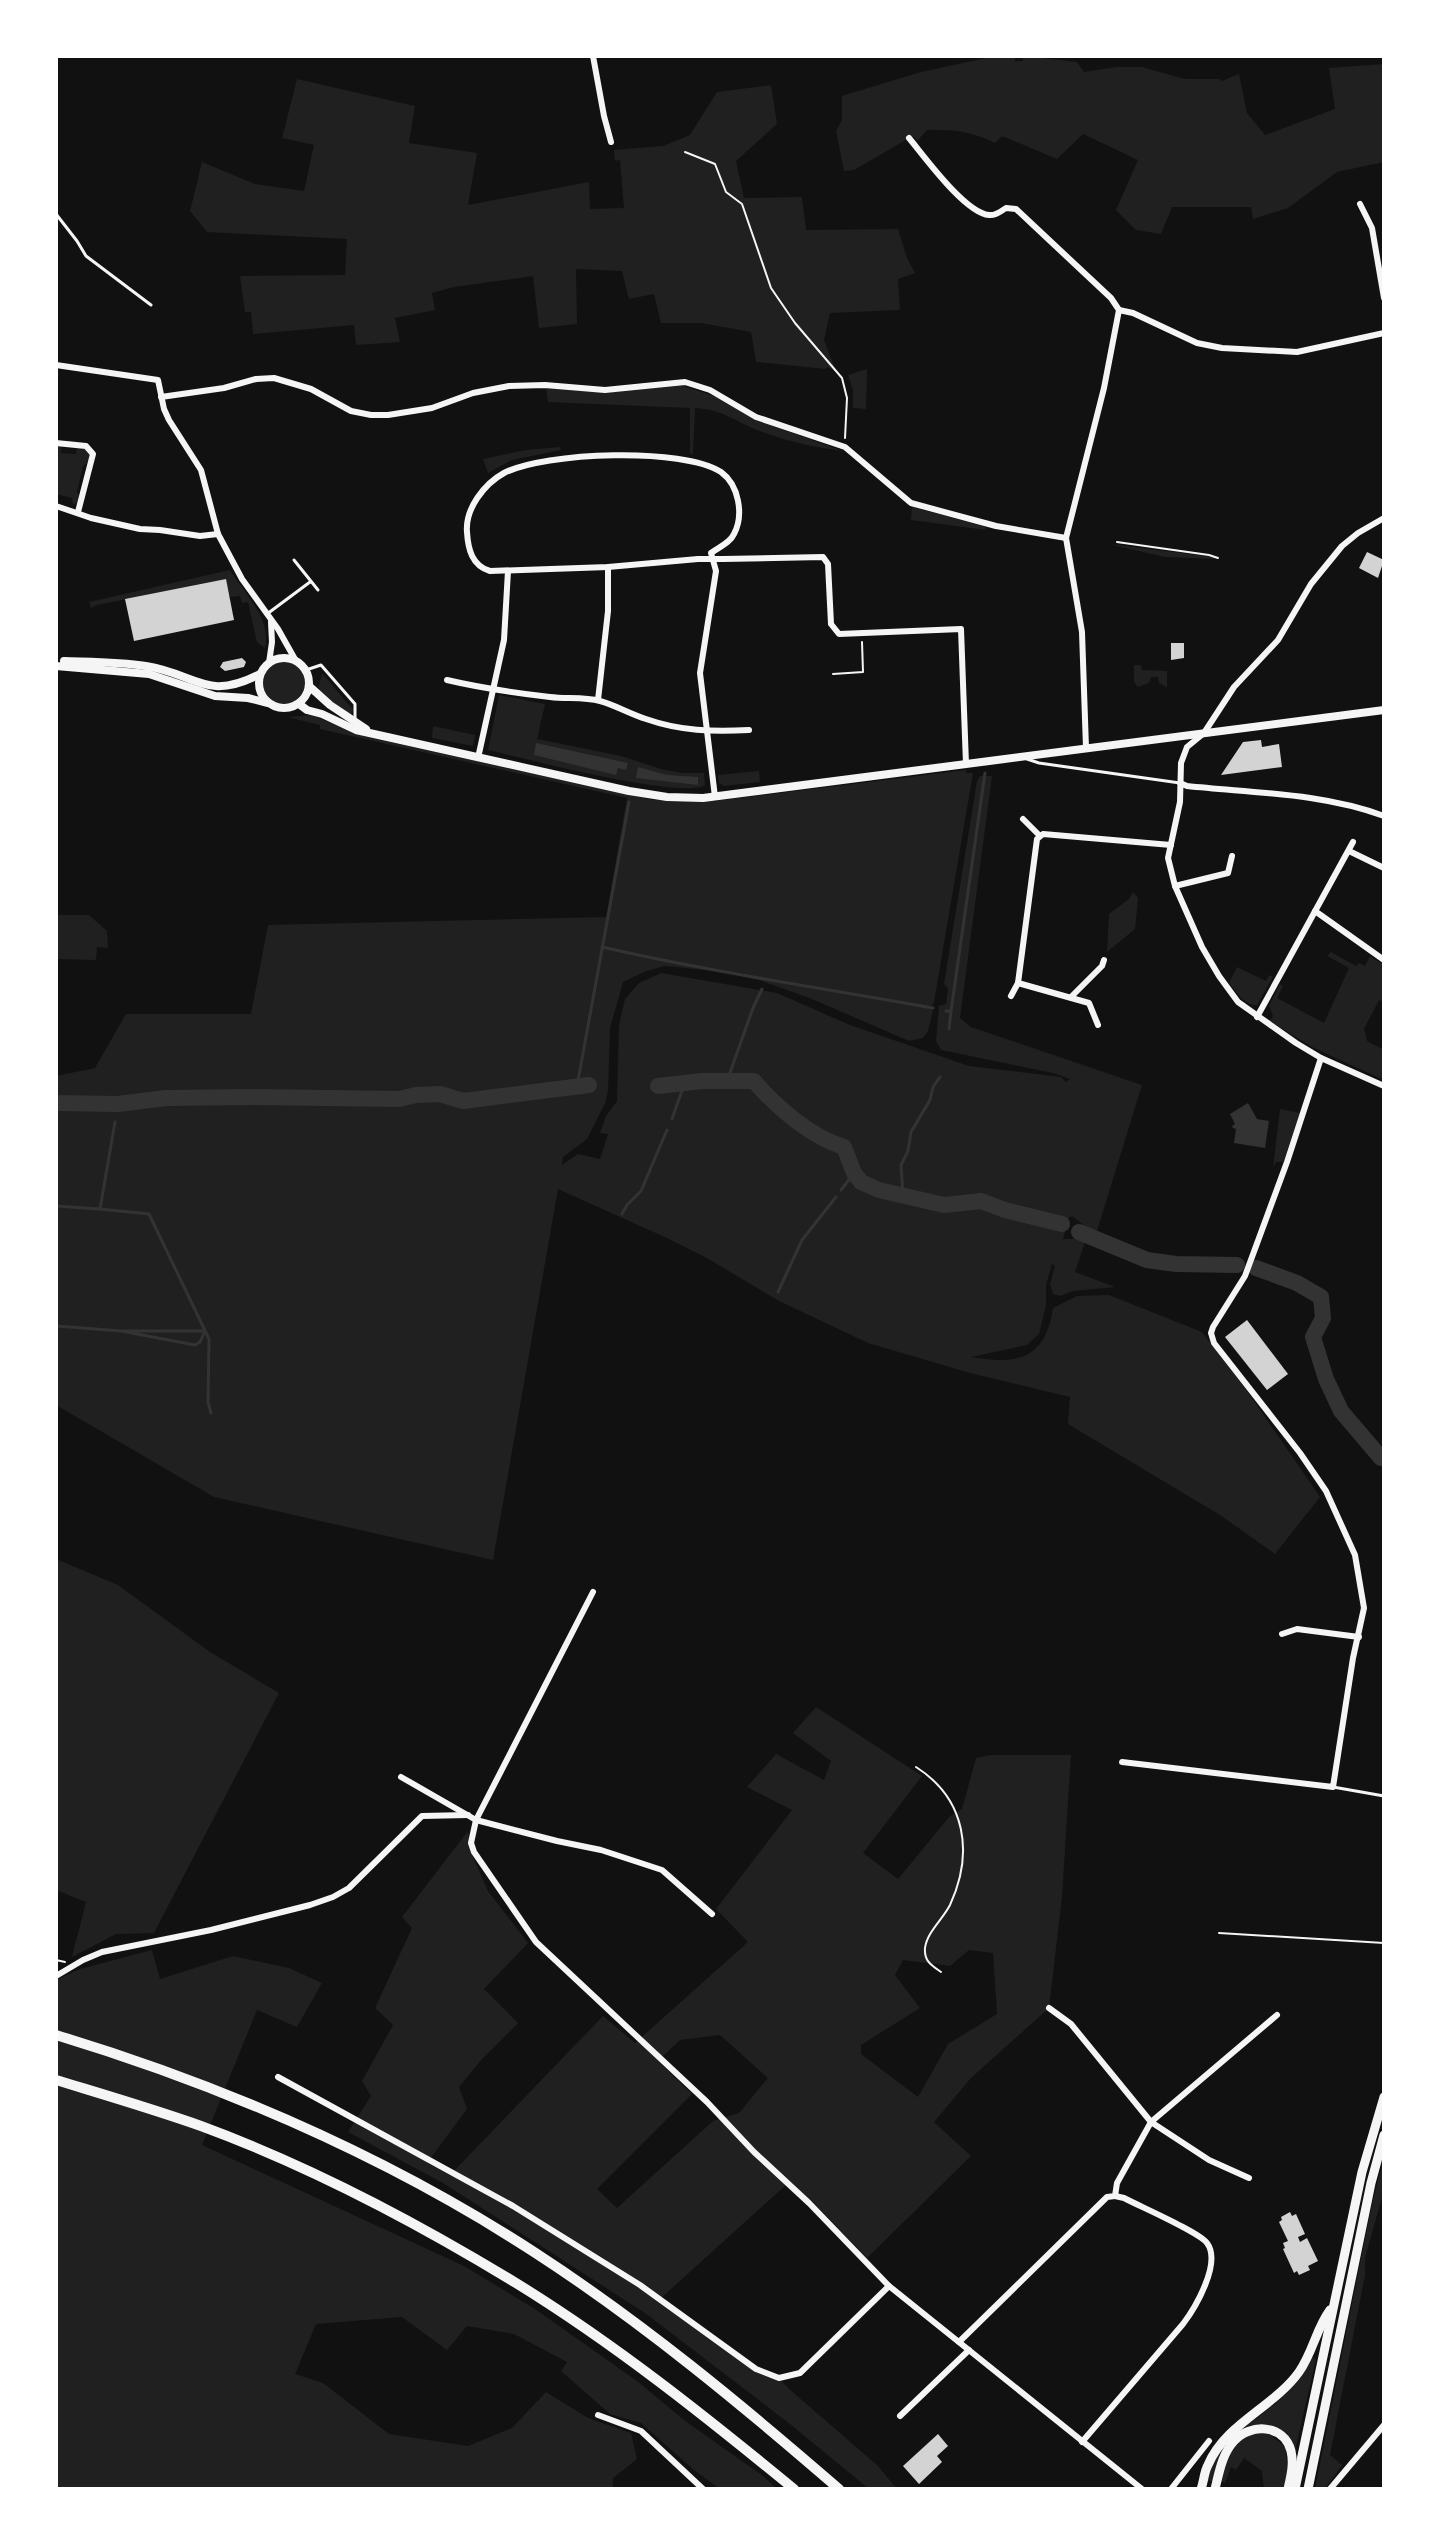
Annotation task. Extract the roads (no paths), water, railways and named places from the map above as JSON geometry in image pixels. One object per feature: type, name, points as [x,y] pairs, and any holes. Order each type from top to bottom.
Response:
[{"type":"highway","points":[[56,2035],[163,2069],[268,2111],[362,2154],[476,2216],[534,2252],[653,2336],[839,2489]]},
{"type":"highway","points":[[56,2080],[151,2109],[256,2148],[347,2190],[457,2249],[518,2284],[634,2362],[794,2489]]},
{"type":"main road","points":[[282,658],[296,661],[306,670],[309,686],[299,704],[283,709],[248,698],[215,696],[149,674],[56,663],[150,667],[208,686],[240,684],[260,674],[269,663],[282,658]]},
{"type":"main road","points":[[260,674],[259,690],[268,703]]},
{"type":"main road","points":[[309,686],[370,732]]},
{"type":"main road","points":[[299,704],[356,730],[667,797],[715,797],[1384,710]]},
{"type":"main road","points":[[1295,2489],[1362,2172],[1384,2097]]},
{"type":"main road","points":[[1308,2489],[1371,2183],[1384,2135]]},
{"type":"main road","points":[[1201,2489],[1208,2465],[1218,2448],[1287,2387],[1300,2371],[1311,2352],[1321,2322],[1332,2308]]},
{"type":"main road","points":[[1215,2489],[1226,2453],[1235,2440],[1248,2431],[1261,2428],[1274,2431],[1289,2446],[1292,2469],[1288,2489]]},
{"type":"street","points":[[593,56],[611,142]]},
{"type":"street","points":[[909,138],[948,187],[984,215],[996,215],[1006,208],[1016,209],[1111,298],[1119,310],[1133,313],[1197,343],[1222,348],[1297,352],[1384,333]]},
{"type":"street","points":[[1360,204],[1372,228],[1384,298]]},
{"type":"street","points":[[1086,748],[1082,632],[1066,538],[1104,388],[1119,310]]},
{"type":"street","points":[[56,365],[158,380],[169,420],[201,470],[218,534],[242,579],[296,661]]},
{"type":"street","points":[[161,397],[274,378],[311,389],[351,411],[388,415],[432,408],[460,397],[509,386],[545,385],[605,390],[685,382],[710,390],[756,417],[845,447],[911,503],[996,526],[1066,538]]},
{"type":"street","points":[[56,443],[86,446],[93,454],[78,512]]},
{"type":"street","points":[[715,797],[700,673],[716,571],[712,559],[711,553],[735,532],[739,504],[734,487],[722,473],[684,460],[591,455],[507,472],[478,496],[466,524],[471,555],[483,569],[497,572],[712,559],[823,557],[828,564],[831,624],[839,634],[961,629],[966,764]]},
{"type":"street","points":[[56,506],[140,529],[181,535],[218,534]]},
{"type":"street","points":[[1384,518],[1342,546],[1311,584],[1278,640],[1234,687],[1204,733],[1187,747],[1181,763],[1180,802],[1168,858],[1175,886],[1202,947],[1238,1002],[1321,1058],[1384,1086]]},
{"type":"street","points":[[598,700],[608,611],[608,567]]},
{"type":"street","points":[[478,758],[506,620],[508,571]]},
{"type":"street","points":[[269,616],[272,642],[269,663]]},
{"type":"street","points":[[447,680],[486,689],[598,700],[646,720],[682,729],[749,730]]},
{"type":"street","points":[[1180,783],[1314,799],[1384,816]]},
{"type":"street","points":[[1023,819],[1039,835]]},
{"type":"street","points":[[1039,835],[1171,845]]},
{"type":"street","points":[[1011,996],[1018,983],[1028,894],[1039,835]]},
{"type":"street","points":[[1257,1017],[1353,842]]},
{"type":"street","points":[[1349,851],[1384,868]]},
{"type":"street","points":[[1175,886],[1228,873],[1232,856]]},
{"type":"street","points":[[1315,911],[1384,960]]},
{"type":"street","points":[[1071,997],[1102,966],[1104,960]]},
{"type":"street","points":[[1018,983],[1089,1003],[1098,1025]]},
{"type":"street","points":[[1122,1762],[1333,1787],[1364,1608],[1355,1555],[1326,1491],[1214,1343],[1211,1333],[1245,1276],[1321,1058]]},
{"type":"street","points":[[593,1592],[476,1820],[471,1843],[474,1852],[536,1942],[707,2102],[889,2286],[1142,2489]]},
{"type":"street","points":[[1282,1634],[1297,1629],[1359,1637]]},
{"type":"street","points":[[401,1777],[476,1820],[601,1850],[662,1870],[712,1914]]},
{"type":"street","points":[[56,1976],[83,1960],[112,1949],[181,1936],[320,1902],[349,1888],[422,1816],[468,1815]]},
{"type":"street","points":[[1049,2008],[1071,2024],[1151,2122],[1209,2160],[1249,2178]]},
{"type":"street","points":[[1115,2196],[1117,2183],[1151,2122],[1277,2015]]},
{"type":"street","points":[[278,2077],[513,2206],[640,2285],[768,2375],[779,2378],[800,2373],[889,2286]]},
{"type":"street","points":[[959,2342],[1107,2197],[1124,2198],[1201,2238],[1211,2251],[1210,2269],[1194,2310],[1082,2442]]},
{"type":"street","points":[[900,2416],[969,2350]]},
{"type":"street","points":[[598,2415],[641,2431],[698,2488]]},
{"type":"street","points":[[1330,2489],[1383,2429]]},
{"type":"street","points":[[1171,2489],[1209,2441]]},
{"type":"lane","points":[[56,214],[86,256],[151,305]]},
{"type":"lane","points":[[294,560],[318,590]]},
{"type":"lane","points":[[269,616],[310,582]]},
{"type":"lane","points":[[306,670],[321,665],[355,704],[355,723]]},
{"type":"lane","points":[[1019,757],[1039,763],[1180,783]]},
{"type":"lane","points":[[1333,1787],[1384,1796]]},
{"type":"waterway","points":[[946,1011],[951,1011],[985,773]]},
{"type":"waterway","points":[[577,1086],[629,802]]},
{"type":"waterway","points":[[602,947],[933,1008]]},
{"type":"waterway","points":[[727,1081],[762,989]]},
{"type":"waterway","points":[[949,1029],[951,1011]]},
{"type":"waterway","points":[[903,1194],[901,1165],[908,1151],[911,1132],[940,1077]]},
{"type":"waterway","points":[[658,1086],[702,1081],[754,1081],[795,1120],[819,1136],[844,1147],[861,1182],[879,1190],[944,1205],[981,1201],[1062,1224]]},
{"type":"waterway","points":[[672,1119],[685,1082]]},
{"type":"waterway","points":[[56,1103],[118,1104],[166,1098],[399,1099],[440,1094],[463,1101],[589,1085]]},
{"type":"waterway","points":[[115,1122],[100,1209],[149,1214],[209,1339],[208,1402],[211,1413]]},
{"type":"waterway","points":[[622,1214],[641,1191],[667,1130]]},
{"type":"waterway","points":[[841,1190],[854,1173]]},
{"type":"waterway","points":[[778,1292],[802,1240],[836,1197]]},
{"type":"waterway","points":[[56,1206],[100,1209]]},
{"type":"waterway","points":[[1079,1232],[1147,1260],[1237,1265]]},
{"type":"waterway","points":[[1256,1268],[1297,1283],[1321,1297],[1323,1318],[1313,1337],[1326,1379],[1341,1411],[1381,1458]]},
{"type":"waterway","points":[[56,1326],[121,1331],[195,1345],[205,1331],[121,1331]]}]
